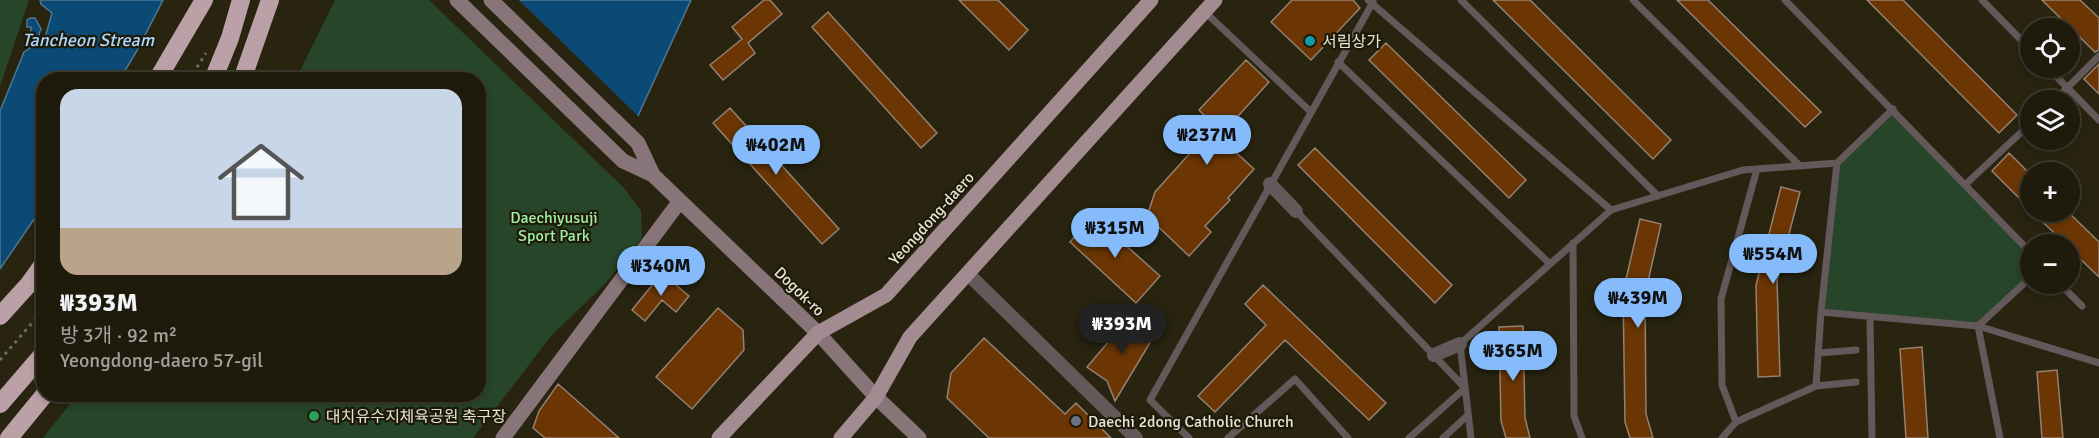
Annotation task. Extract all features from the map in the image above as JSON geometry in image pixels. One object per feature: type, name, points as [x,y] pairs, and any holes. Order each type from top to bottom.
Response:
[{"type":"highway","points":[[162,72],[204,0]]},
{"type":"highway","points":[[216,72],[242,0]]},
{"type":"highway","points":[[245,72],[270,0]]},
{"type":"highway","points":[[0,316],[36,274]]},
{"type":"highway","points":[[0,404],[36,362]]},
{"type":"highway","points":[[9,438],[38,402]]},
{"type":"main road","name":"Dogok-ro","points":[[457,0],[623,161],[653,174]]},
{"type":"main road","name":"Dogok-ro","points":[[491,0],[638,143],[653,174],[818,333],[876,397],[919,438]]},
{"type":"main road","name":"Yeongdong-daero","points":[[719,438],[818,333],[886,295],[1151,0]]},
{"type":"main road","points":[[841,438],[876,397],[910,337],[1215,0]]},
{"type":"main road","points":[[503,438],[680,201]]},
{"type":"street","points":[[1270,184],[1296,211]]},
{"type":"street","points":[[968,273],[1136,438]]},
{"type":"street","points":[[1434,355],[1460,344]]},
{"type":"lane","points":[[1461,0],[1658,196]]},
{"type":"lane","points":[[1633,0],[1800,166]]},
{"type":"lane","points":[[1785,0],[2020,241]]},
{"type":"lane","points":[[1982,0],[2020,39]]},
{"type":"lane","points":[[1189,438],[1150,400],[1371,1],[1611,210]]},
{"type":"lane","points":[[1204,12],[1311,112]]},
{"type":"lane","points":[[2068,88],[2099,56]]},
{"type":"lane","points":[[1338,62],[1549,263]]},
{"type":"lane","points":[[2058,78],[2099,120]]},
{"type":"lane","points":[[1816,386],[1821,312],[1837,164],[1893,109]]},
{"type":"lane","points":[[1966,184],[2020,133]]},
{"type":"lane","points":[[1471,438],[1460,344],[1611,210],[1743,170],[1837,164]]},
{"type":"lane","points":[[1736,422],[1722,385],[1720,299],[1757,169]]},
{"type":"lane","points":[[1296,211],[1465,388]]},
{"type":"lane","points":[[1574,243],[1574,416],[1582,438]]},
{"type":"lane","points":[[1978,326],[2020,287]]},
{"type":"lane","points":[[2070,294],[2082,306]]},
{"type":"lane","points":[[1821,312],[1978,326],[2099,363]]},
{"type":"lane","points":[[1870,317],[1872,438]]},
{"type":"lane","points":[[1978,326],[2000,438]]},
{"type":"lane","points":[[1819,353],[1856,350]]},
{"type":"lane","points":[[1228,438],[1295,379],[1348,438]]},
{"type":"lane","points":[[1722,438],[1736,422],[1816,386],[1856,382]]},
{"type":"lane","points":[[1409,438],[1465,388]]},
{"type":"lane","points":[[1443,438],[1468,416]]},
{"type":"path","points":[[0,360],[36,318]]},
{"type":"green space","points":[[0,0],[29,0],[0,86]]},
{"type":"green space","name":"Daechiyusuji Sport Park","points":[[335,0],[429,0],[624,188],[641,211],[642,238],[604,285],[551,336],[473,438],[43,438],[71,402],[486,402],[486,72],[299,72]]},
{"type":"green space","points":[[1893,109],[2020,242],[2020,287],[1978,326],[1821,312],[1837,163]]},
{"type":"water","name":"Tancheon Stream","points":[[40,0],[163,0],[124,72],[36,72],[36,216],[0,269],[0,111],[24,52],[30,48],[31,27],[27,27],[27,20],[35,18],[41,29],[40,39],[45,38],[52,13],[41,4]]},
{"type":"water","points":[[518,0],[691,0],[637,118]]},
{"type":"pier","points":[[515,0],[519,0],[640,118],[639,120],[635,120]]},
{"type":"building","points":[[764,0],[770,0],[782,14],[748,43],[755,53],[723,80],[710,65],[742,39],[732,27]]},
{"type":"building","points":[[959,0],[998,0],[1028,30],[1009,50]]},
{"type":"building","name":"서림상가","points":[[1292,0],[1353,0],[1360,8],[1311,60],[1271,22]]},
{"type":"building","points":[[1493,0],[1530,0],[1671,140],[1653,159]]},
{"type":"building","points":[[1677,0],[1708,0],[1821,112],[1805,127]]},
{"type":"building","points":[[1867,0],[1903,0],[2017,115],[1999,133]]},
{"type":"building","points":[[2042,0],[2080,0],[2099,18],[2099,50],[2095,52],[2080,37],[2080,18],[2060,18]]},
{"type":"building","points":[[828,12],[937,133],[921,148],[812,27]]},
{"type":"building","points":[[1386,43],[1526,180],[1509,198],[1369,60]]},
{"type":"building","points":[[1246,60],[1269,82],[1219,137],[1254,169],[1228,198],[1230,200],[1205,226],[1211,232],[1189,256],[1147,216],[1155,192],[1201,141],[1191,131],[1205,116],[1199,110]]},
{"type":"building","points":[[2099,64],[2099,94],[2084,79]]},
{"type":"building","points":[[730,108],[839,229],[822,244],[713,123]]},
{"type":"building","points":[[1315,148],[1452,285],[1435,303],[1298,165]]},
{"type":"building","points":[[2009,153],[2020,164],[2020,199],[1992,171]]},
{"type":"building","points":[[1781,187],[1800,192],[1777,280],[1780,376],[1758,377],[1756,285]]},
{"type":"building","points":[[1093,216],[1160,276],[1136,303],[1070,242]]},
{"type":"building","points":[[1640,219],[1661,224],[1645,295],[1646,414],[1653,438],[1630,438],[1625,422],[1623,292]]},
{"type":"building","points":[[2043,222],[2078,222],[2099,242],[2099,277],[2080,259],[2080,234],[2055,234]]},
{"type":"building","points":[[662,273],[689,296],[676,312],[662,300],[645,321],[632,310]]},
{"type":"building","points":[[1263,285],[1386,403],[1369,420],[1285,340],[1215,412],[1198,396],[1266,325],[1245,304]]},
{"type":"building","points":[[718,308],[743,330],[744,350],[692,409],[656,377]]},
{"type":"building","points":[[1132,314],[1154,336],[1115,401],[1107,381],[1087,367]]},
{"type":"building","points":[[1523,326],[1525,418],[1530,438],[1506,438],[1501,421],[1499,327]]},
{"type":"building","points":[[984,338],[1065,414],[1076,403],[1111,438],[989,438],[947,398],[951,373]]},
{"type":"building","points":[[1922,347],[1928,438],[1906,438],[1900,349]]},
{"type":"building","points":[[2057,370],[2063,438],[2042,438],[2037,372]]},
{"type":"building","points":[[558,384],[619,438],[545,438],[533,428],[539,411]]},
{"type":"place","name":"서림상가","points":[[1310,41]]},
{"type":"place","name":"대치유수지체육공원 축구장","points":[[314,416]]},
{"type":"place","name":"Daechi 2dong Catholic Church","points":[[1076,421]]}]
